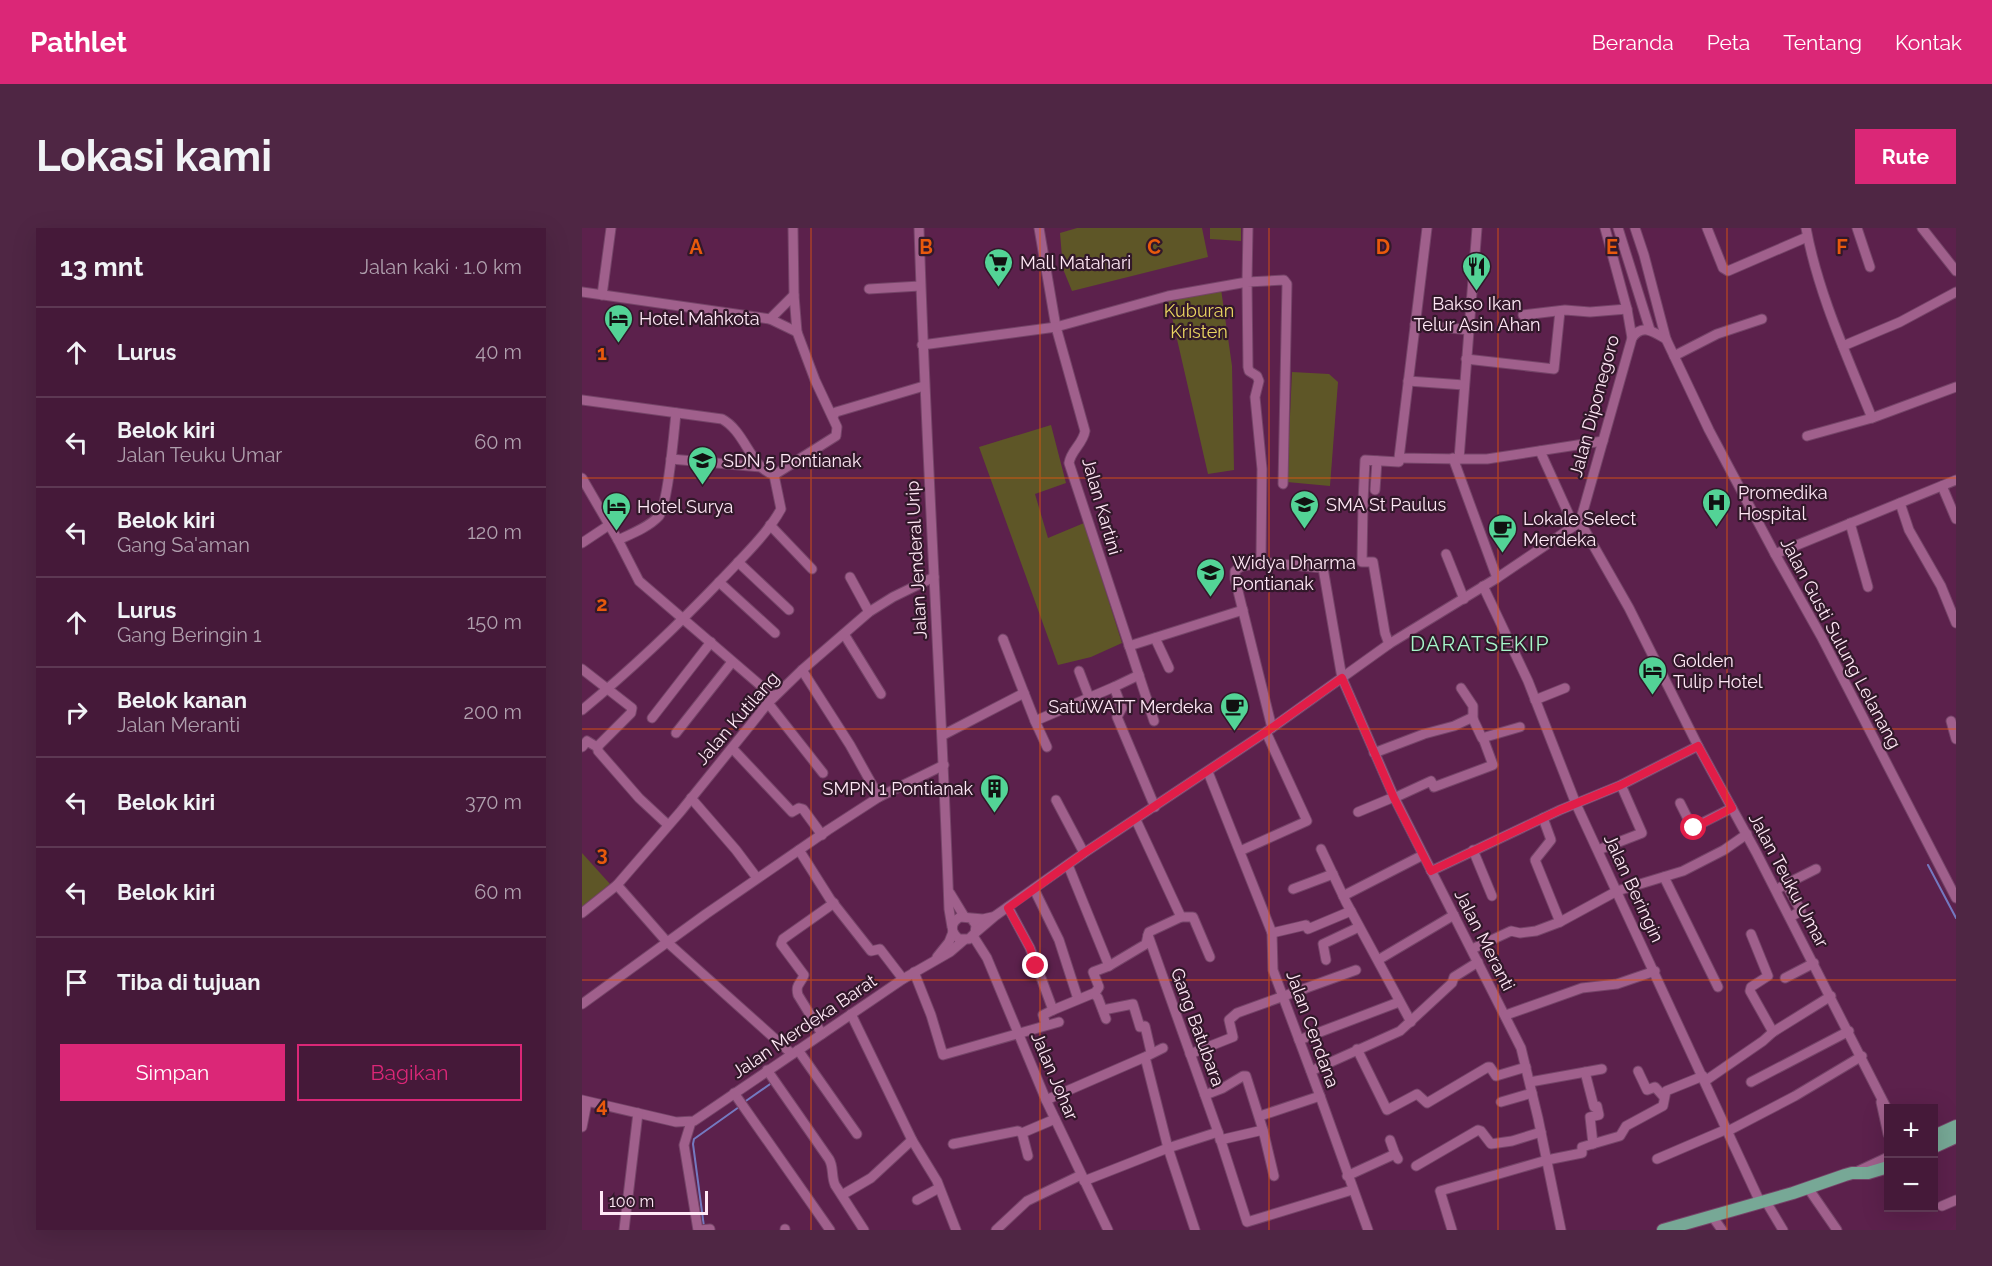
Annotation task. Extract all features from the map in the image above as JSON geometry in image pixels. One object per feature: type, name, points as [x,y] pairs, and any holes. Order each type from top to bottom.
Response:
[{"type":"main road","points":[[1938,1134],[1956,1126]]},
{"type":"main road","points":[[1938,1145],[1956,1137]]},
{"type":"main road","points":[[1663,1230],[1852,1173],[1868,1173],[1884,1168]]},
{"type":"street","points":[[602,295],[611,228]]},
{"type":"street","points":[[774,475],[833,439],[837,432],[833,416],[815,380],[797,332],[793,228]]},
{"type":"street","name":"Jalan Jenderal Urip","points":[[919,228],[922,345],[949,890],[953,929]]},
{"type":"street","name":"Jalan Kartini","points":[[1039,228],[1056,327],[1085,431],[1081,443],[1070,454],[1068,463],[1154,721]]},
{"type":"street","points":[[1240,851],[1307,820],[1269,730],[1235,579],[1235,571],[1240,567],[1260,562],[1262,469],[1255,397],[1259,381],[1248,367],[1248,228]]},
{"type":"street","points":[[1399,460],[1427,228]]},
{"type":"street","points":[[1477,228],[1456,459],[1471,510],[1497,578]]},
{"type":"street","name":"Jalan Diponegoro","points":[[1577,524],[1632,338],[1627,309],[1605,228]]},
{"type":"street","points":[[1618,228],[1650,330]]},
{"type":"street","name":"Jalan Gusti Sulung Lelanang","points":[[1635,228],[1666,339],[1709,430],[1821,636],[1956,897]]},
{"type":"street","points":[[1707,228],[1723,268],[1728,271],[1806,232],[1819,279],[1872,418]]},
{"type":"street","points":[[1857,228],[1870,267]]},
{"type":"street","points":[[1922,228],[1956,271]]},
{"type":"street","points":[[922,345],[1056,327],[1168,296],[1247,282],[1284,280],[1287,284],[1283,484]]},
{"type":"street","points":[[868,289],[920,286]]},
{"type":"street","points":[[582,292],[770,319],[797,332]]},
{"type":"street","points":[[1843,346],[1900,322],[1956,292]]},
{"type":"street","points":[[770,319],[794,295]]},
{"type":"street","points":[[1523,315],[1560,311],[1590,312],[1627,309]]},
{"type":"street","points":[[1466,359],[1554,369],[1560,311]]},
{"type":"street","points":[[1674,356],[1717,334],[1762,319]]},
{"type":"street","points":[[1415,324],[1468,330]]},
{"type":"street","points":[[1632,338],[1635,333],[1650,330],[1666,339]]},
{"type":"street","points":[[1408,381],[1464,386]]},
{"type":"street","points":[[833,416],[836,412],[924,386]]},
{"type":"street","points":[[1807,436],[1872,418],[1956,387]]},
{"type":"street","points":[[582,400],[714,418],[730,424],[761,467],[774,475]]},
{"type":"street","points":[[618,540],[637,531],[658,516],[666,490],[676,413]]},
{"type":"street","points":[[1389,644],[1372,562],[1362,562],[1365,460],[1488,459],[1603,441]]},
{"type":"street","name":"Jalan Teuku Umar","points":[[1540,451],[1577,524],[1629,608],[1698,746],[1747,834],[1862,1056],[1884,1104]]},
{"type":"street","points":[[671,459],[761,467]]},
{"type":"street","points":[[1375,490],[1377,461]]},
{"type":"street","points":[[582,710],[683,619],[770,525],[781,510],[774,475]]},
{"type":"street","points":[[582,478],[639,581],[711,642],[771,700],[823,773]]},
{"type":"street","points":[[1775,554],[1956,480]]},
{"type":"street","points":[[1942,486],[1956,519]]},
{"type":"street","points":[[1900,503],[1909,530],[1941,586],[1956,622]]},
{"type":"street","points":[[1850,523],[1868,587]]},
{"type":"street","name":"Jalan Merdeka Barat","points":[[691,1122],[770,1074],[795,1052],[851,1014],[914,972],[950,952],[995,916],[1084,853],[1208,772],[1389,644],[1497,578],[1577,524]]},
{"type":"street","points":[[582,543],[609,525]]},
{"type":"street","points":[[770,525],[812,569]]},
{"type":"street","points":[[1446,554],[1464,598]]},
{"type":"street","points":[[738,562],[789,610]]},
{"type":"street","name":"Jalan Meranti","points":[[1260,562],[1323,568],[1342,678],[1394,798],[1521,1048],[1561,1230]]},
{"type":"street","points":[[850,577],[869,612]]},
{"type":"street","name":"Jalan Kutilang","points":[[582,913],[618,885],[771,700],[802,670],[869,612],[893,597],[934,577]]},
{"type":"street","points":[[719,582],[775,633]]},
{"type":"street","name":"Jalan Beringin","points":[[1483,586],[1535,700],[1576,804],[1704,1079],[1763,1201],[1783,1230]]},
{"type":"street","points":[[1129,646],[1243,610]]},
{"type":"street","points":[[844,634],[881,694]]},
{"type":"street","points":[[1155,638],[1169,668]]},
{"type":"street","points":[[1003,639],[1047,747]]},
{"type":"street","points":[[652,718],[711,642]]},
{"type":"street","points":[[676,733],[732,662]]},
{"type":"street","points":[[582,669],[631,706],[632,712],[597,747]]},
{"type":"street","points":[[802,670],[850,745],[879,797]]},
{"type":"street","points":[[1079,671],[1089,697]]},
{"type":"street","points":[[1035,721],[1139,675]]},
{"type":"street","points":[[1114,687],[1122,708],[1117,719],[1155,807]]},
{"type":"street","points":[[1358,812],[1431,781],[1434,787],[1493,765],[1473,719],[1473,706],[1461,688]]},
{"type":"street","points":[[1535,700],[1565,688]]},
{"type":"street","points":[[943,735],[1024,693]]},
{"type":"street","points":[[1374,753],[1473,719]]},
{"type":"street","points":[[1951,722],[1956,739]]},
{"type":"street","points":[[1483,738],[1520,727]]},
{"type":"street","points":[[582,747],[587,741],[597,747],[597,751],[639,798],[668,825]]},
{"type":"street","points":[[1431,871],[1543,818],[1621,785],[1698,746]]},
{"type":"street","points":[[732,748],[792,812],[799,808],[803,809],[822,835]]},
{"type":"street","points":[[582,1004],[757,878],[879,797],[944,765]]},
{"type":"street","name":"Jalan Cendana","points":[[1208,772],[1272,933],[1273,970],[1368,1230]]},
{"type":"street","points":[[1598,850],[1642,832],[1621,785]]},
{"type":"street","points":[[691,798],[736,849],[757,878]]},
{"type":"street","points":[[1056,800],[1084,853]]},
{"type":"street","points":[[1680,803],[1694,828],[1732,808]]},
{"type":"street","points":[[1543,818],[1551,840],[1535,861],[1560,922]]},
{"type":"street","points":[[1136,820],[1181,917]]},
{"type":"street","points":[[1472,949],[1511,931],[1520,933],[1536,931],[1560,922],[1617,891],[1664,877],[1702,862],[1747,834]]},
{"type":"street","points":[[1321,849],[1359,927],[1411,1022]]},
{"type":"street","points":[[800,850],[834,903],[871,951],[880,949],[903,979]]},
{"type":"street","points":[[1473,850],[1492,896]]},
{"type":"street","points":[[1343,896],[1423,855]]},
{"type":"street","points":[[1068,865],[1109,966]]},
{"type":"street","points":[[1776,890],[1816,869]]},
{"type":"street","points":[[1293,889],[1333,874]]},
{"type":"street","points":[[1947,880],[1956,875]]},
{"type":"street","points":[[1664,877],[1718,987]]},
{"type":"street","points":[[1786,884],[1801,911],[1790,917]]},
{"type":"street","points":[[618,885],[667,942],[795,1052],[857,1134]]},
{"type":"street","points":[[1034,889],[1063,950],[1078,999]]},
{"type":"street","points":[[949,890],[976,925],[971,936],[956,936],[953,929]]},
{"type":"street","points":[[822,1034],[798,995],[796,988],[804,975],[781,945],[783,939],[834,903]]},
{"type":"street","points":[[1008,908],[1030,948],[1053,1010]]},
{"type":"street","points":[[1272,933],[1306,925],[1308,929],[1351,911]]},
{"type":"street","points":[[1378,960],[1454,915]]},
{"type":"street","points":[[936,959],[949,942],[956,919],[968,917],[983,919],[995,916]]},
{"type":"street","points":[[1046,1025],[1043,1015],[1095,993],[1099,987],[1093,972],[1109,966],[1146,944],[1149,932],[1181,917],[1193,917],[1210,957]]},
{"type":"street","points":[[1323,957],[1323,944],[1359,927]]},
{"type":"street","points":[[1751,934],[1768,976],[1751,987],[1750,991],[1773,1032]]},
{"type":"street","name":"Gang Batubara","points":[[1148,935],[1247,1222],[1352,1190]]},
{"type":"street","name":"Jalan Johar","points":[[971,936],[987,958],[1046,1100],[1108,1230]]},
{"type":"street","points":[[1311,1071],[1400,1031],[1454,978],[1478,962]]},
{"type":"street","points":[[1785,978],[1814,963]]},
{"type":"street","points":[[1190,1054],[1233,1037],[1230,1018],[1356,969]]},
{"type":"street","points":[[1506,1015],[1582,988],[1617,984],[1655,971]]},
{"type":"street","points":[[914,972],[931,1015],[943,1055],[1059,1022]]},
{"type":"street","points":[[1095,993],[1104,1014],[1133,1004],[1140,1027],[1145,1026],[1148,1055],[1168,1148],[1195,1230]]},
{"type":"street","points":[[1452,1230],[1440,1192],[1547,1160],[1582,1153],[1582,1147],[1620,1136],[1626,1126],[1663,1106],[1666,1091],[1704,1079],[1831,996]]},
{"type":"street","points":[[1299,1040],[1399,1002]]},
{"type":"street","points":[[851,1014],[912,1140],[928,1164],[956,1230]]},
{"type":"street","points":[[1750,1083],[1849,1031]]},
{"type":"street","points":[[1046,1100],[1163,1048]]},
{"type":"street","points":[[1357,1049],[1387,1110],[1417,1094],[1427,1103],[1488,1066],[1496,1076],[1526,1067]]},
{"type":"street","points":[[1657,1159],[1728,1130],[1795,1096],[1862,1056]]},
{"type":"street","points":[[1530,1082],[1602,1069]]},
{"type":"street","points":[[1638,1071],[1647,1090],[1655,1087],[1664,1097]]},
{"type":"street","points":[[1585,1072],[1594,1107],[1597,1106],[1599,1115],[1590,1116],[1593,1144]]},
{"type":"street","points":[[770,1074],[829,1159],[833,1182],[864,1230]]},
{"type":"street","points":[[1205,1095],[1245,1076],[1260,1116],[1274,1176]]},
{"type":"street","points":[[1501,1102],[1532,1094]]},
{"type":"street","points":[[736,1096],[830,1230]]},
{"type":"street","points":[[1260,1116],[1320,1096]]},
{"type":"street","name":"Jalan Teuku Umar","points":[[1881,1097],[1884,1113]]},
{"type":"street","points":[[582,1127],[584,1101],[676,1122],[691,1122],[684,1145],[703,1230]]},
{"type":"street","points":[[624,1230],[638,1113]]},
{"type":"street","points":[[953,1144],[1018,1131],[1022,1133],[1055,1119]]},
{"type":"street","points":[[996,1230],[1036,1194],[1168,1148],[1219,1136],[1263,1130]]},
{"type":"street","points":[[1416,1166],[1479,1130],[1491,1144],[1512,1141],[1541,1132]]},
{"type":"street","points":[[1022,1133],[1029,1156]]},
{"type":"street","points":[[842,1195],[875,1175],[912,1140]]},
{"type":"street","points":[[1347,1176],[1397,1156],[1390,1140]]},
{"type":"street","points":[[1852,1173],[1886,1158]]},
{"type":"street","points":[[917,1200],[939,1188]]},
{"type":"street","points":[[1808,1188],[1837,1230]]},
{"type":"street","points":[[1942,1206],[1956,1200]]},
{"type":"street","points":[[1712,1216],[1722,1230]]},
{"type":"green space","points":[[1077,228],[1202,228],[1208,257],[1072,291],[1063,269],[1060,233]]},
{"type":"green space","points":[[1210,228],[1241,228],[1241,241],[1210,239]]},
{"type":"green space","name":"Kuburan Kristen","points":[[1221,289],[1232,366],[1234,470],[1208,474],[1168,300]]},
{"type":"green space","points":[[1292,372],[1329,374],[1338,382],[1330,486],[1287,482]]},
{"type":"green space","points":[[1051,425],[1066,483],[1035,494],[1048,538],[1084,523],[1122,643],[1091,657],[1058,665],[979,447]]},
{"type":"green space","points":[[582,853],[610,884],[582,907]]},
{"type":"waterway","points":[[1928,865],[1956,918]]},
{"type":"waterway","points":[[743,1103],[773,1082]]},
{"type":"waterway","points":[[704,1227],[694,1139],[739,1107]]},
{"type":"place","name":"Mall Matahari","points":[[999,288]]},
{"type":"place","name":"Bakso Ikan Telur Asin Ahan","points":[[1477,292]]},
{"type":"place","name":"Hotel Mahkota","points":[[618,344]]},
{"type":"place","name":"SDN 5 Pontianak","points":[[702,486]]},
{"type":"place","name":"Promedika Hospital","points":[[1717,528]]},
{"type":"place","name":"SMA St Paulus","points":[[1305,530]]},
{"type":"place","name":"Hotel Surya","points":[[616,532]]},
{"type":"place","name":"Lokale Select Merdeka","points":[[1502,554]]},
{"type":"place","name":"Widya Dharma Pontianak","points":[[1211,598]]},
{"type":"place","name":"Golden Tulip Hotel","points":[[1652,696]]},
{"type":"place","name":"SatuWATT Merdeka","points":[[1234,732]]},
{"type":"place","name":"SMPN 1 Pontianak","points":[[994,814]]},
{"type":"district","name":"DARATSEKIP","points":[[1480,643]]},
{"type":"route","points":[[1036,966],[1030,948],[1008,908],[1084,853],[1208,772],[1342,678],[1394,798],[1431,871],[1488,842],[1621,785],[1698,746],[1732,808],[1694,828]]}]
